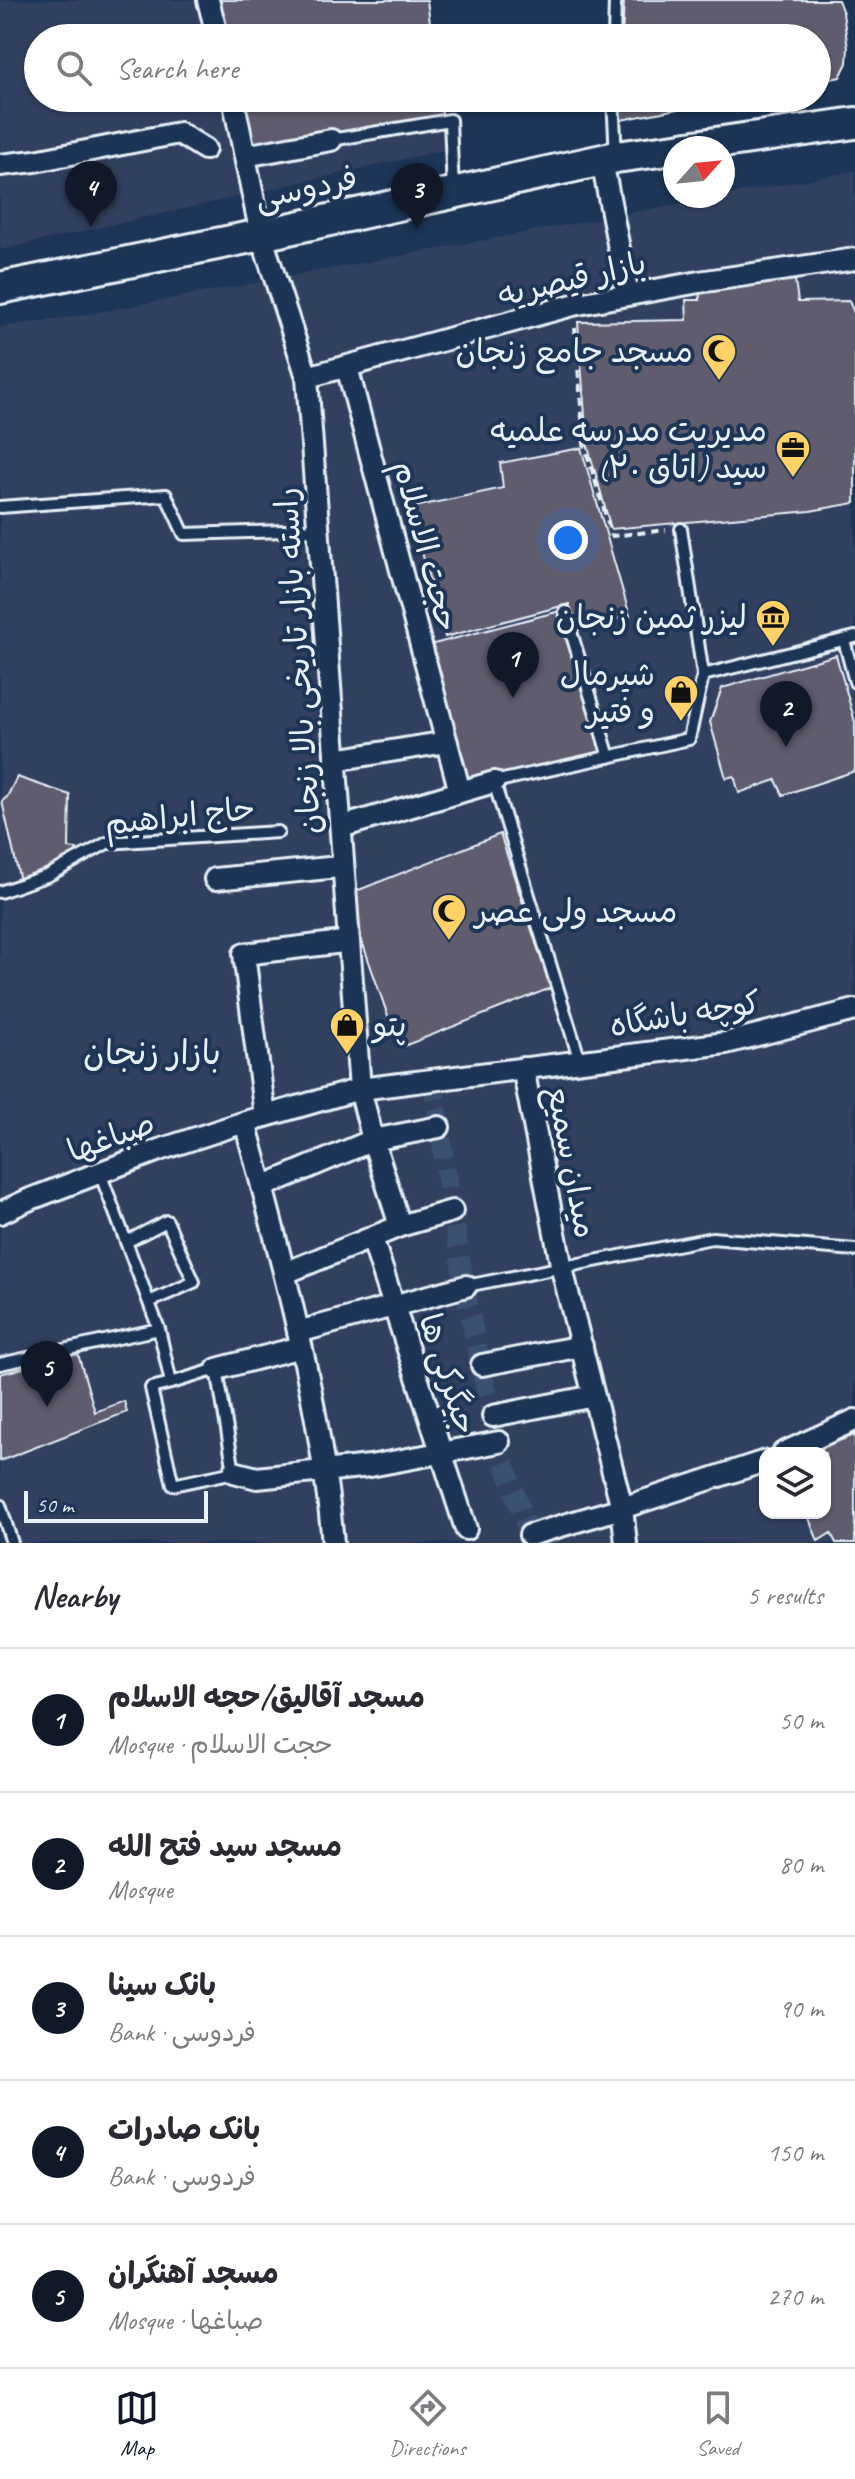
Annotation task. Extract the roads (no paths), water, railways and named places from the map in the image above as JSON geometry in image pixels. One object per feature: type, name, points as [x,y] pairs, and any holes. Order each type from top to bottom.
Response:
[{"type":"main road","name":"فردوسی","points":[[735,140],[855,123]]},
{"type":"main road","name":"فردوسی","points":[[0,288],[609,159],[663,150]]},
{"type":"street","points":[[208,0],[214,24]]},
{"type":"street","name":"راسته بازار تاریخی بالا زنجان","points":[[236,112],[261,235],[307,377],[360,1089],[400,1226]]},
{"type":"street","points":[[0,165],[179,133],[205,149]]},
{"type":"street","points":[[245,156],[331,140]]},
{"type":"street","points":[[609,159],[628,295]]},
{"type":"street","name":"بازار قیصریه","points":[[307,377],[573,305],[855,259]]},
{"type":"street","name":"حجت الاسلام","points":[[347,367],[460,792]]},
{"type":"street","points":[[335,760],[447,742]]},
{"type":"street","points":[[341,827],[494,782]]},
{"type":"street","points":[[215,879],[339,867]]},
{"type":"street","points":[[333,1543],[326,1471],[300,1339],[262,1187],[244,954],[343,942]]},
{"type":"street","name":"کوچه باشگاه","points":[[360,1089],[726,1043],[855,1010]]},
{"type":"street","name":"میدان سمیع","points":[[523,1068],[562,1269],[622,1508],[626,1543]]},
{"type":"street","name":"صباغها","points":[[0,1213],[100,1173],[255,1119],[360,1089]]},
{"type":"street","points":[[262,1187],[373,1140],[439,1127]]},
{"type":"street","points":[[285,1273],[400,1226],[452,1211]]},
{"type":"street","name":"جیگرکی ها","points":[[372,1238],[466,1529]]},
{"type":"street","points":[[217,1369],[466,1286]]},
{"type":"street","points":[[482,1365],[582,1346]]},
{"type":"street","points":[[493,1416],[594,1396]]},
{"type":"street","points":[[796,1447],[855,1420]]},
{"type":"street","points":[[234,1472],[257,1478],[326,1471],[499,1442]]},
{"type":"street","points":[[530,1535],[759,1463]]},
{"type":"lane","points":[[614,24],[615,0]]},
{"type":"lane","points":[[609,159],[612,112]]},
{"type":"lane","points":[[331,140],[450,120],[453,193]]},
{"type":"lane","points":[[0,507],[166,495],[184,534],[318,530]]},
{"type":"lane","points":[[580,1061],[494,782],[689,739],[703,675],[681,529]]},
{"type":"lane","points":[[565,612],[609,757]]},
{"type":"lane","points":[[703,675],[849,638],[855,682]]},
{"type":"lane","name":"حاج ابراهیم","points":[[0,892],[49,875],[107,843],[278,832]]},
{"type":"lane","points":[[100,1173],[159,1329],[171,1383]]},
{"type":"lane","points":[[126,1242],[167,1221],[194,1282],[149,1302]]},
{"type":"lane","points":[[466,1286],[712,1238],[855,1250]]},
{"type":"lane","points":[[0,1364],[159,1329]]},
{"type":"lane","points":[[217,1369],[234,1472],[173,1485],[151,1388],[171,1383],[217,1369]]},
{"type":"lane","points":[[0,1505],[12,1543]]},
{"type":"tunnel","points":[[433,1079],[477,1350],[502,1452],[532,1543]]},
{"type":"place","name":"بانک صادرات","points":[[91,227]]},
{"type":"place","name":"بانک سینا","points":[[417,229]]},
{"type":"place","name":"مسجد جامع زنجان","points":[[719,382]]},
{"type":"place","name":"مدیریت مدرسه علمیه سید (اتاق ۲۰)","points":[[793,479]]},
{"type":"place","name":"لیزر ثمین زنجان","points":[[773,648]]},
{"type":"place","name":"مسجد آقالیق/حجه الاسلام","points":[[513,698]]},
{"type":"place","name":"شیرمال و فتیر","points":[[681,723]]},
{"type":"place","name":"مسجد سید فتح الله","points":[[786,747]]},
{"type":"place","name":"مسجد ولی عصر","points":[[449,942]]},
{"type":"place","name":"پتو","points":[[347,1056]]},
{"type":"place","name":"مسجد آهنگران","points":[[47,1407]]},
{"type":"district","name":"بازار زنجان","points":[[152,1052]]}]
